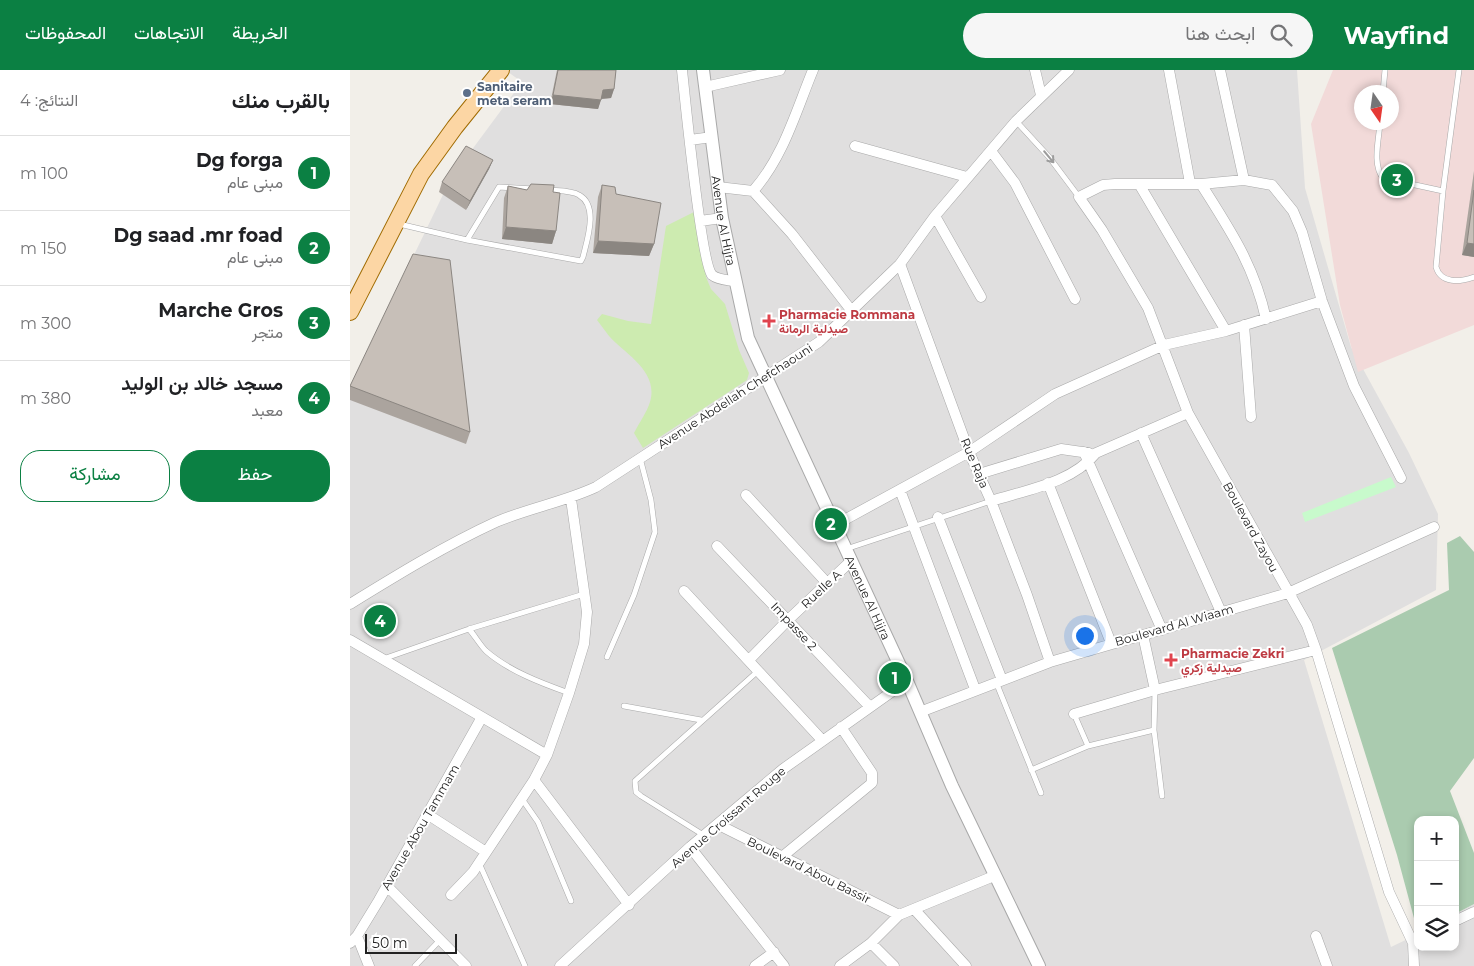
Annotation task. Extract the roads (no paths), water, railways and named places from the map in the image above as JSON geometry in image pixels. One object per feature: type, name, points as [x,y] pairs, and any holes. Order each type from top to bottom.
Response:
[{"type":"main road","points":[[350,312],[421,174],[455,127],[501,70]]},
{"type":"street","points":[[682,70],[700,220],[712,274],[719,278],[734,281]]},
{"type":"street","name":"Avenue Al Hijra","points":[[703,70],[722,218],[734,281],[748,338],[907,681],[952,786],[1039,966]]},
{"type":"street","points":[[705,87],[780,70]]},
{"type":"street","points":[[754,191],[778,155],[813,70]]},
{"type":"street","points":[[1035,70],[1041,96]]},
{"type":"street","name":"Avenue Abdellah Chefchaouni","points":[[350,604],[495,523],[524,511],[571,499],[596,487],[813,346],[875,290],[900,264],[935,216],[967,177],[1016,121],[1069,70]]},
{"type":"street","points":[[1169,70],[1196,184],[1230,230],[1250,266],[1259,289],[1266,319]]},
{"type":"street","points":[[1220,70],[1244,180]]},
{"type":"street","points":[[690,140],[712,137]]},
{"type":"street","points":[[855,146],[967,177]]},
{"type":"street","points":[[991,151],[1015,183],[1074,299]]},
{"type":"street","points":[[1079,197],[1103,186],[1196,184],[1244,180],[1272,185],[1293,211],[1302,232],[1322,301],[1354,386],[1401,478]]},
{"type":"street","points":[[1139,184],[1226,331]]},
{"type":"street","points":[[718,186],[754,191],[792,234],[851,310]]},
{"type":"street","name":"Boulevard Zayou","points":[[1079,197],[1132,278],[1148,308],[1164,345],[1188,413],[1307,626],[1316,650],[1389,892],[1414,940]]},
{"type":"street","points":[[935,216],[980,296]]},
{"type":"street","points":[[700,220],[722,218]]},
{"type":"street","name":"Rue Raja","points":[[900,264],[969,452],[991,500],[1050,662]]},
{"type":"street","points":[[835,525],[969,452],[1055,394],[1164,345],[1244,326],[1322,301]]},
{"type":"street","points":[[1244,326],[1251,417]]},
{"type":"street","points":[[991,500],[1048,483],[1073,472],[1088,462],[1096,453],[1188,413]]},
{"type":"street","points":[[1141,433],[1221,612]]},
{"type":"street","points":[[979,474],[1060,449],[1096,453]]},
{"type":"street","points":[[1084,452],[1162,630]]},
{"type":"street","points":[[1048,483],[1111,643]]},
{"type":"street","points":[[900,490],[974,689]]},
{"type":"street","points":[[746,495],[827,583]]},
{"type":"street","points":[[451,895],[464,883],[479,863],[534,780],[547,755],[584,644],[587,612],[571,499]]},
{"type":"street","points":[[938,517],[999,681]]},
{"type":"street","name":"Boulevard Al Wiaam","points":[[920,712],[974,689],[1050,662],[1111,643],[1288,594],[1434,527]]},
{"type":"street","name":"Impasse 2","points":[[717,546],[870,707]]},
{"type":"street","name":"Ruelle A","points":[[749,660],[788,619],[827,583],[848,555]]},
{"type":"street","points":[[684,591],[822,740]]},
{"type":"street","points":[[1143,635],[1155,690]]},
{"type":"street","points":[[350,640],[547,755]]},
{"type":"street","points":[[1074,714],[1155,690],[1316,650]]},
{"type":"street","name":"Avenue Croissant Rouge","points":[[560,966],[690,848],[783,770],[822,740],[907,681]]},
{"type":"street","name":"Avenue Abou Tammam","points":[[353,940],[387,886],[482,717]]},
{"type":"street","points":[[783,856],[872,783],[872,773],[841,727]]},
{"type":"street","points":[[534,780],[629,905]]},
{"type":"street","points":[[427,814],[486,852]]},
{"type":"street","name":"Boulevard Abou Bassir","points":[[719,825],[899,915]]},
{"type":"street","points":[[690,848],[784,966]]},
{"type":"street","points":[[840,966],[871,943],[899,915],[994,876]]},
{"type":"street","points":[[387,886],[466,966]]},
{"type":"street","points":[[914,909],[966,966]]},
{"type":"street","points":[[1459,920],[1474,912]]},
{"type":"street","points":[[1316,936],[1328,966]]},
{"type":"street","points":[[353,940],[369,966]]},
{"type":"street","points":[[871,943],[894,966]]},
{"type":"street","name":"Boulevard Zayou","points":[[1414,966],[1415,951]]},
{"type":"street","points":[[755,966],[774,952]]},
{"type":"lane","points":[[1384,85],[1385,70]]},
{"type":"lane","points":[[1459,70],[1443,192],[1437,271],[1442,278],[1448,280],[1461,281],[1474,277]]},
{"type":"lane","name":"Boulevard Zayou","points":[[1016,121],[1049,157],[1079,197]]},
{"type":"lane","points":[[1379,130],[1377,164],[1379,173],[1383,178],[1443,192]]},
{"type":"lane","points":[[395,223],[467,240],[581,261],[584,257],[590,212],[585,200],[578,194],[499,188],[467,240]]},
{"type":"lane","points":[[607,657],[634,595],[655,532],[651,500],[640,457]]},
{"type":"lane","points":[[848,555],[913,526],[991,500]]},
{"type":"lane","points":[[382,660],[470,629],[584,594]]},
{"type":"lane","points":[[470,629],[485,650],[498,660],[538,682],[569,693]]},
{"type":"lane","points":[[704,836],[641,796],[634,787],[635,781],[640,774],[758,670]]},
{"type":"lane","points":[[999,681],[1041,793]]},
{"type":"lane","points":[[1155,690],[1154,730],[1162,796]]},
{"type":"lane","points":[[624,706],[701,720]]},
{"type":"lane","points":[[1074,714],[1088,746]]},
{"type":"lane","points":[[1032,770],[1088,746],[1154,730]]},
{"type":"lane","points":[[522,798],[538,822],[571,901]]},
{"type":"lane","points":[[479,863],[525,966]]},
{"type":"lane","points":[[415,966],[440,940]]},
{"type":"place","name":"Sanitaire meta seram","points":[[467,93]]},
{"type":"place","name":"Marche Gros","points":[[1397,180]]},
{"type":"place","name":"Pharmacie Rommana صيدلية الرمانة","points":[[769,321]]},
{"type":"place","name":"Dg saad .mr foad","points":[[831,524]]},
{"type":"place","name":"مسجد خالد بن الوليد","points":[[380,621]]},
{"type":"place","name":"Pharmacie Zekri صيدلية زكري","points":[[1171,660]]},
{"type":"place","name":"Dg forga","points":[[895,678]]}]
